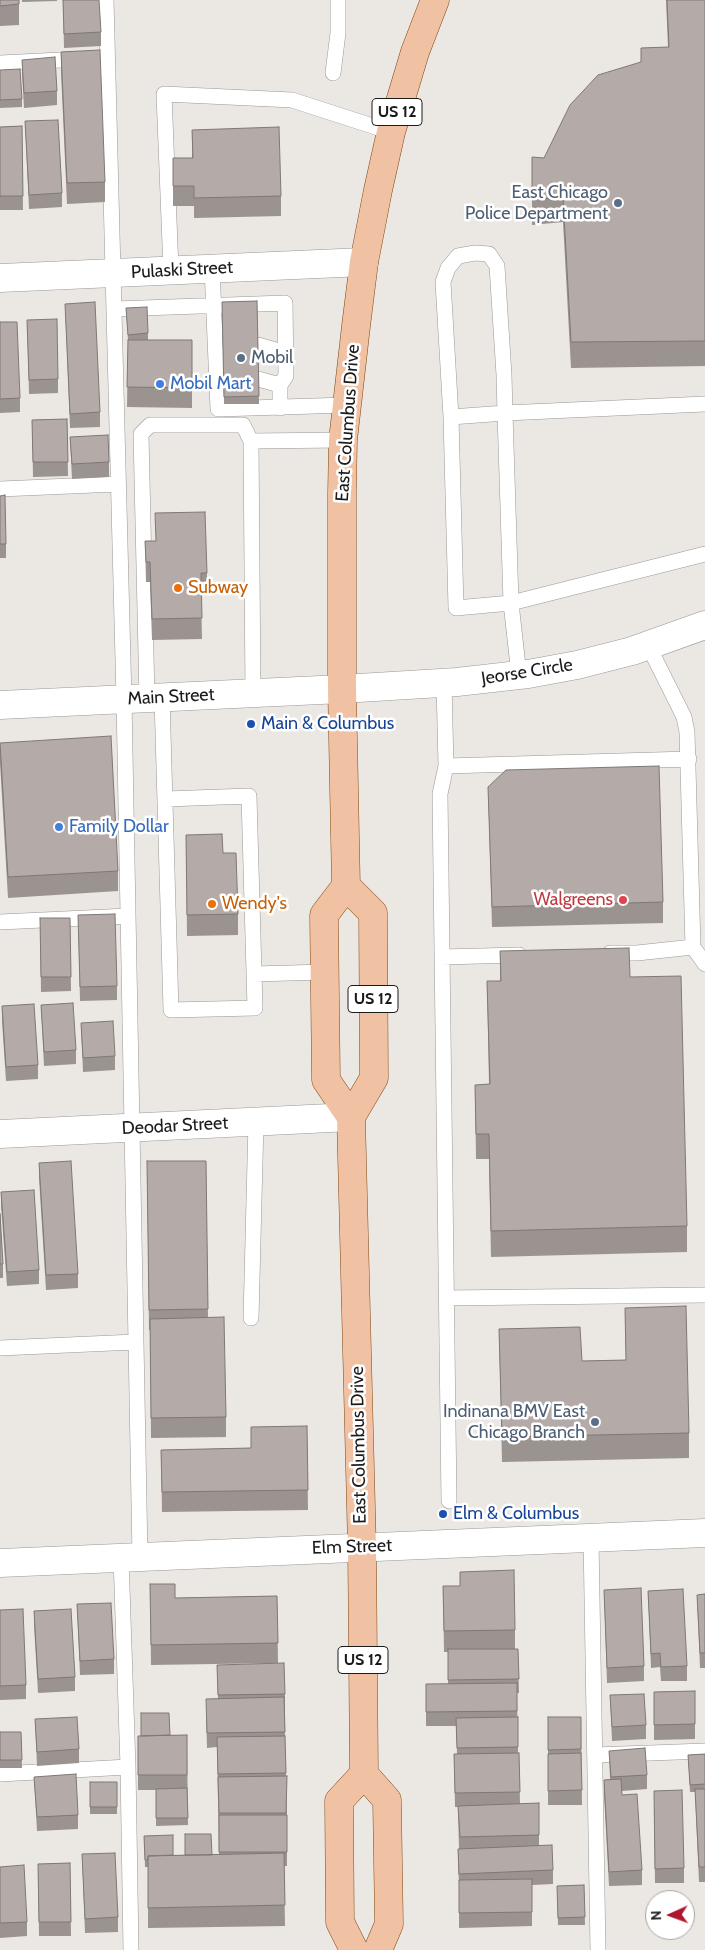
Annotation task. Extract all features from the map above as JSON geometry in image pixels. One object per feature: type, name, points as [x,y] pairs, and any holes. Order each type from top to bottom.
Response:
[{"type":"main road","name":"East Columbus Drive","points":[[346,886],[342,689],[343,440],[364,262],[378,190],[391,132],[415,52],[435,0]]},
{"type":"main road","name":"US 12","points":[[346,886],[373,913],[374,1078],[351,1117],[326,1080],[324,915],[346,886]]},
{"type":"main road","name":"East Columbus Drive","points":[[351,1117],[362,1547],[364,1774]]},
{"type":"main road","points":[[354,1950],[340,1922],[339,1801],[364,1774],[387,1800],[389,1924],[378,1950]]},
{"type":"street","name":"Pulaski Street","points":[[0,278],[364,262]]},
{"type":"street","name":"Jeorse Circle","points":[[342,689],[444,683],[519,675],[577,665],[648,645],[705,625]]},
{"type":"street","name":"Main Street","points":[[0,706],[342,689]]},
{"type":"street","name":"Deodar Street","points":[[0,1134],[351,1117]]},
{"type":"street","name":"Elm Street","points":[[0,1563],[131,1556],[705,1534]]},
{"type":"lane","points":[[106,0],[118,484],[144,699],[166,799],[171,1010],[255,1008],[249,796],[166,799]]},
{"type":"lane","points":[[333,73],[338,33],[338,0]]},
{"type":"lane","points":[[0,63],[107,58]]},
{"type":"lane","points":[[171,270],[164,94],[292,100],[391,132]]},
{"type":"lane","points":[[519,675],[511,603],[498,266],[489,254],[476,253],[458,256],[448,268],[444,282],[451,417],[456,608],[511,603],[705,554]]},
{"type":"lane","points":[[212,268],[214,304],[219,334],[218,410],[347,405]]},
{"type":"lane","points":[[114,309],[285,303],[286,376],[280,385],[280,408]]},
{"type":"lane","points":[[258,344],[286,353]]},
{"type":"lane","points":[[258,379],[280,385]]},
{"type":"lane","points":[[451,417],[705,404]]},
{"type":"lane","points":[[131,1950],[128,1767],[135,1342],[128,916],[144,699],[141,434],[150,425],[243,425],[251,441],[253,694]]},
{"type":"lane","points":[[251,441],[343,440]]},
{"type":"lane","points":[[0,489],[118,484]]},
{"type":"lane","points":[[648,645],[684,717],[687,732],[693,947],[705,964]]},
{"type":"lane","points":[[444,683],[446,766],[440,794],[449,1501]]},
{"type":"lane","points":[[446,766],[689,759]]},
{"type":"lane","points":[[0,922],[128,916]]},
{"type":"lane","points":[[598,953],[693,947]]},
{"type":"lane","points":[[442,957],[530,955]]},
{"type":"lane","points":[[254,974],[325,972]]},
{"type":"lane","points":[[251,1318],[256,1122]]},
{"type":"lane","points":[[446,1298],[705,1295]]},
{"type":"lane","points":[[0,1348],[135,1342]]},
{"type":"lane","points":[[591,1538],[598,1950]]},
{"type":"lane","points":[[595,1755],[705,1751]]},
{"type":"lane","points":[[0,1774],[128,1767]]},
{"type":"building","points":[[0,0],[19,0],[19,4],[0,6]]},
{"type":"building","points":[[63,0],[99,0],[101,32],[64,34]]},
{"type":"building","name":"East Chicago Police Department","points":[[667,0],[705,0],[705,341],[571,342],[563,197],[532,200],[532,157],[544,158],[570,105],[598,75],[641,62],[641,48],[669,47]]},
{"type":"building","points":[[100,50],[105,182],[67,183],[61,52]]},
{"type":"building","points":[[55,57],[57,91],[24,93],[22,60]]},
{"type":"building","points":[[20,69],[22,99],[0,100],[0,70]]},
{"type":"building","points":[[58,120],[62,193],[29,195],[25,121]]},
{"type":"building","points":[[22,126],[23,196],[0,196],[0,127]]},
{"type":"building","points":[[279,127],[281,196],[194,198],[194,186],[173,186],[173,158],[193,158],[192,130]]},
{"type":"building","name":"Mobil","points":[[257,301],[259,396],[224,397],[222,302]]},
{"type":"building","points":[[95,302],[100,412],[70,414],[65,304]]},
{"type":"building","points":[[147,307],[148,333],[128,335],[126,308]]},
{"type":"building","points":[[57,319],[58,379],[29,380],[27,320]]},
{"type":"building","points":[[0,322],[17,322],[20,398],[0,399]]},
{"type":"building","points":[[128,340],[192,340],[192,388],[127,387]]},
{"type":"building","points":[[67,419],[68,462],[33,462],[32,420]]},
{"type":"building","points":[[108,435],[109,462],[72,464],[70,437]]},
{"type":"building","points":[[5,495],[6,544],[0,544],[0,496]]},
{"type":"building","name":"Subway","points":[[205,512],[207,573],[201,573],[202,618],[152,619],[150,562],[146,562],[145,541],[156,541],[155,513]]},
{"type":"building","name":"Family Dollar","points":[[111,736],[118,871],[8,877],[0,743]]},
{"type":"building","name":"Walgreens","points":[[659,766],[663,902],[492,907],[488,787],[506,770]]},
{"type":"building","name":"Wendy's","points":[[222,834],[223,853],[236,853],[238,914],[187,915],[186,835]]},
{"type":"building","points":[[115,914],[117,986],[80,987],[78,915]]},
{"type":"building","points":[[40,918],[70,918],[71,977],[41,977]]},
{"type":"building","points":[[629,948],[630,977],[681,976],[687,1226],[491,1231],[489,1134],[476,1134],[475,1085],[490,1084],[487,981],[501,981],[500,951]]},
{"type":"building","points":[[73,1003],[76,1050],[44,1052],[41,1005]]},
{"type":"building","points":[[34,1004],[38,1065],[6,1067],[2,1006]]},
{"type":"building","points":[[113,1021],[115,1056],[83,1058],[81,1023]]},
{"type":"building","points":[[71,1161],[78,1274],[46,1275],[39,1163]]},
{"type":"building","points":[[147,1161],[206,1161],[208,1309],[149,1310]]},
{"type":"building","points":[[34,1190],[39,1270],[7,1272],[1,1192]]},
{"type":"building","points":[[0,1214],[3,1264],[0,1264]]},
{"type":"building","name":"Indinana BMV East Chicago Branch","points":[[686,1306],[689,1433],[502,1437],[499,1329],[580,1327],[582,1361],[626,1360],[625,1308]]},
{"type":"building","points":[[224,1317],[226,1417],[151,1418],[150,1319]]},
{"type":"building","points":[[307,1426],[308,1490],[162,1492],[161,1450],[251,1448],[251,1427]]},
{"type":"building","points":[[514,1570],[515,1630],[444,1631],[443,1586],[460,1586],[460,1572]]},
{"type":"building","points":[[150,1584],[175,1584],[175,1598],[277,1596],[278,1643],[151,1645]]},
{"type":"building","points":[[641,1588],[644,1666],[607,1668],[604,1590]]},
{"type":"building","points":[[683,1589],[687,1666],[661,1667],[660,1653],[651,1654],[648,1591]]},
{"type":"building","points":[[705,1594],[705,1653],[700,1653],[697,1595]]},
{"type":"building","points":[[111,1603],[114,1659],[80,1661],[77,1604]]},
{"type":"building","points":[[23,1609],[26,1685],[0,1686],[0,1610]]},
{"type":"building","points":[[71,1609],[75,1677],[38,1679],[34,1611]]},
{"type":"building","points":[[448,1649],[518,1649],[519,1679],[448,1680]]},
{"type":"building","points":[[284,1663],[285,1694],[218,1695],[217,1665]]},
{"type":"building","points":[[517,1683],[517,1711],[426,1712],[426,1684]]},
{"type":"building","points":[[695,1691],[695,1724],[654,1725],[654,1692]]},
{"type":"building","points":[[644,1694],[646,1725],[612,1727],[610,1695]]},
{"type":"building","points":[[284,1697],[285,1732],[207,1733],[206,1699]]},
{"type":"building","points":[[141,1713],[169,1713],[170,1735],[141,1736]]},
{"type":"building","points":[[77,1717],[79,1749],[37,1752],[35,1719]]},
{"type":"building","points":[[518,1717],[518,1747],[457,1748],[456,1718]]},
{"type":"building","points":[[548,1717],[581,1717],[581,1749],[548,1750]]},
{"type":"building","points":[[0,1732],[21,1732],[22,1760],[0,1760]]},
{"type":"building","points":[[187,1735],[187,1775],[138,1775],[138,1736]]},
{"type":"building","points":[[285,1736],[286,1773],[218,1774],[217,1737]]},
{"type":"building","points":[[645,1748],[647,1775],[611,1777],[609,1751]]},
{"type":"building","points":[[519,1753],[520,1792],[455,1793],[454,1754]]},
{"type":"building","points":[[581,1753],[582,1790],[548,1791],[548,1754]]},
{"type":"building","points":[[705,1754],[705,1784],[690,1785],[688,1755]]},
{"type":"building","points":[[76,1774],[78,1815],[37,1817],[34,1777]]},
{"type":"building","points":[[287,1776],[286,1813],[219,1813],[218,1777]]},
{"type":"building","points":[[621,1779],[622,1795],[637,1794],[642,1870],[609,1872],[604,1780]]},
{"type":"building","points":[[90,1782],[117,1782],[117,1807],[90,1807]]},
{"type":"building","points":[[187,1788],[188,1818],[156,1818],[156,1789]]},
{"type":"building","points":[[695,1789],[705,1789],[705,1867],[699,1867]]},
{"type":"building","points":[[682,1790],[684,1868],[655,1869],[654,1791]]},
{"type":"building","points":[[539,1803],[539,1835],[460,1837],[458,1806]]},
{"type":"building","points":[[219,1815],[287,1815],[287,1852],[219,1852]]},
{"type":"building","points":[[185,1834],[211,1834],[212,1855],[185,1855]]},
{"type":"building","points":[[173,1835],[173,1855],[148,1856],[148,1860],[145,1860],[144,1836]]},
{"type":"building","points":[[552,1845],[553,1870],[459,1874],[458,1849]]},
{"type":"building","points":[[115,1853],[118,1917],[85,1919],[82,1854]]},
{"type":"building","points":[[284,1853],[285,1905],[148,1908],[148,1856]]},
{"type":"building","points":[[70,1863],[71,1922],[39,1922],[38,1864]]},
{"type":"building","points":[[24,1865],[27,1922],[0,1923],[0,1867]]},
{"type":"building","points":[[532,1879],[532,1912],[459,1913],[459,1880]]},
{"type":"building","points":[[584,1885],[585,1917],[558,1918],[557,1886]]},
{"type":"place","name":"East Chicago Police Department","points":[[618,203]]},
{"type":"place","name":"Mobil","points":[[241,358]]},
{"type":"place","name":"Mobil Mart","points":[[160,384]]},
{"type":"place","name":"Subway","points":[[178,588]]},
{"type":"place","name":"Main & Columbus","points":[[251,724]]},
{"type":"place","name":"Family Dollar","points":[[59,827]]},
{"type":"place","name":"Walgreens","points":[[623,900]]},
{"type":"place","name":"Wendy's","points":[[212,904]]},
{"type":"place","name":"Indinana BMV East Chicago Branch","points":[[595,1422]]},
{"type":"place","name":"Elm & Columbus","points":[[443,1514]]}]
